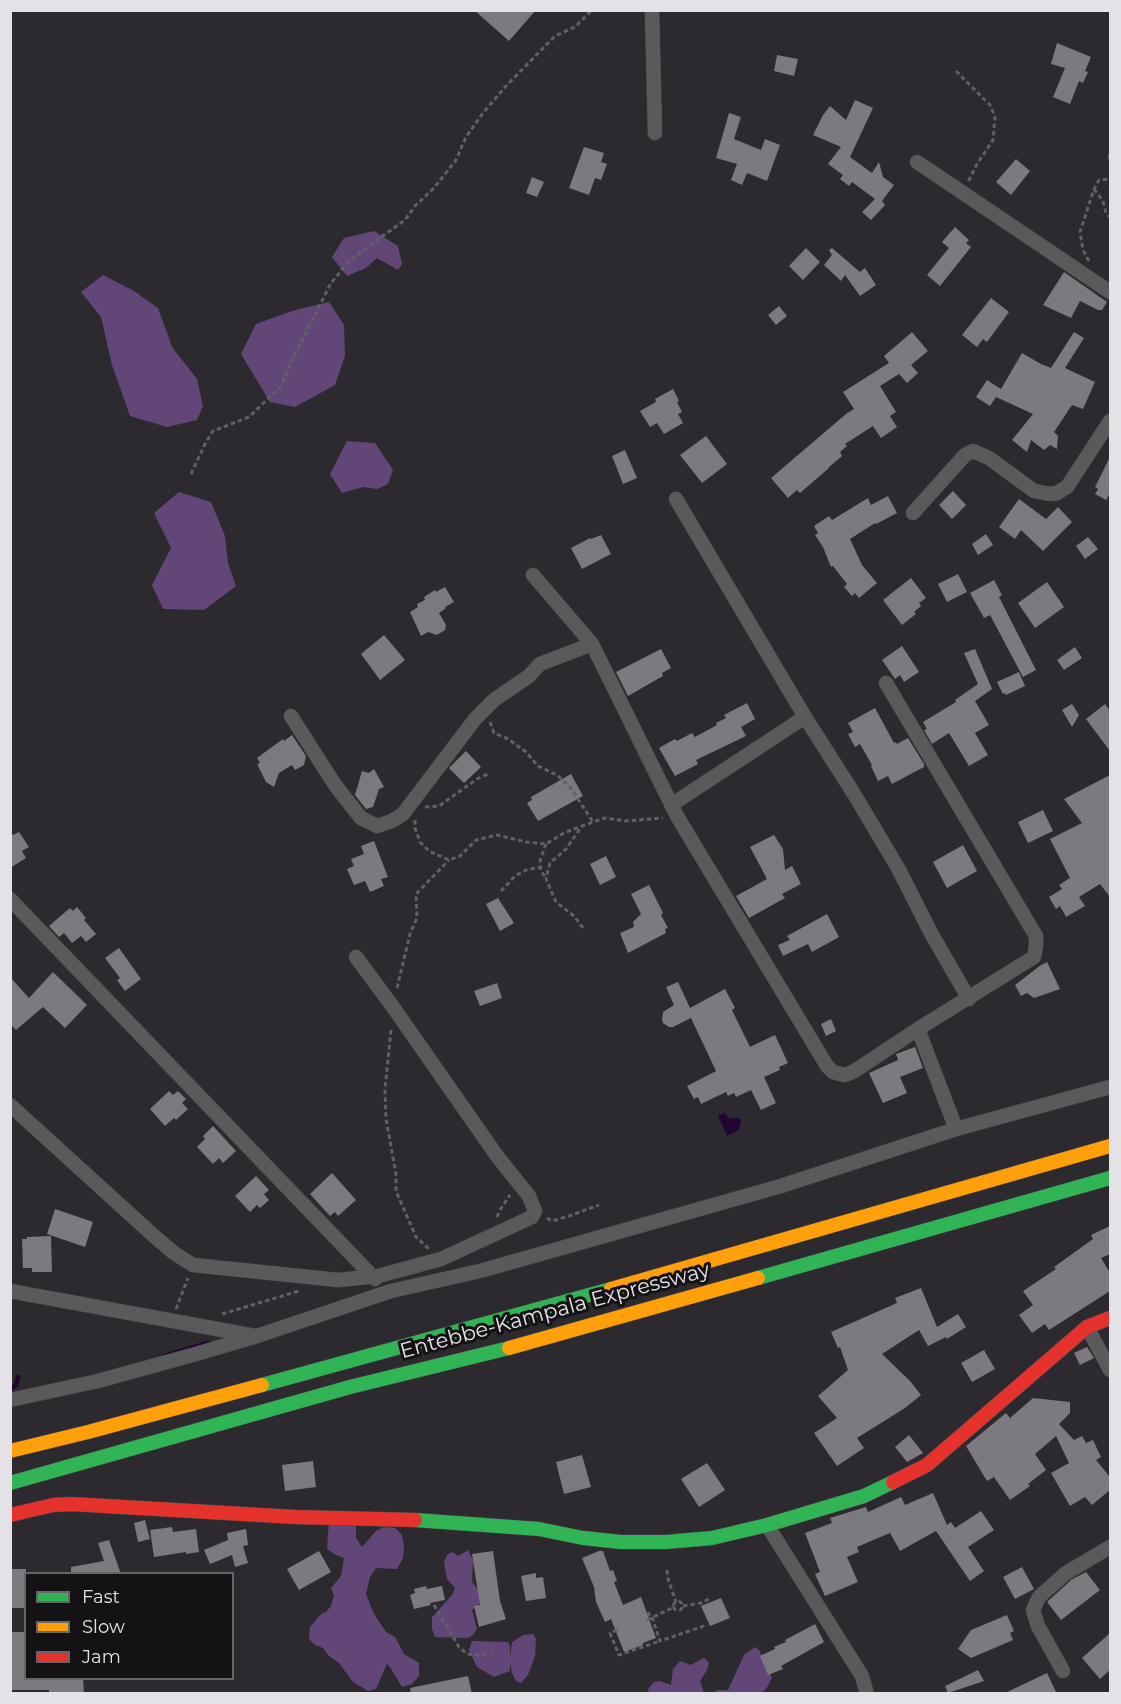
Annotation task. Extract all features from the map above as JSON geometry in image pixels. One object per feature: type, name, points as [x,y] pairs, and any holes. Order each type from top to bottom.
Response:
[{"type":"main road","name":"Entebbe-Kampala Expressway","points":[[10,1451],[100,1429],[569,1301],[1110,1146]]},
{"type":"main road","name":"Entebbe-Kampala Expressway","points":[[10,1483],[350,1387],[532,1342],[1110,1178]]},
{"type":"main road","points":[[10,1515],[53,1505],[71,1504],[295,1517],[430,1520],[539,1529],[583,1538],[621,1542],[666,1542],[712,1538],[767,1525],[864,1496],[927,1465],[1087,1327],[1110,1318]]},
{"type":"street","points":[[652,10],[655,132]]},
{"type":"street","points":[[917,162],[1105,288]]},
{"type":"street","points":[[913,513],[965,455],[973,451],[989,458],[1034,491],[1057,493],[1067,487],[1110,421]]},
{"type":"street","points":[[676,499],[805,717],[854,794],[969,999]]},
{"type":"street","points":[[533,575],[592,644],[674,811],[821,1056],[833,1072],[844,1075],[853,1072],[1034,957],[1036,936],[886,683]]},
{"type":"street","points":[[291,716],[335,785],[361,818],[378,826],[403,814],[475,719],[494,700],[529,676],[540,664],[592,644]]},
{"type":"street","points":[[674,811],[805,717]]},
{"type":"street","points":[[10,899],[372,1277],[392,1291]]},
{"type":"street","points":[[10,1105],[174,1253],[193,1265],[338,1280],[372,1277],[441,1259],[532,1217],[535,1211],[529,1196],[496,1156],[356,957]]},
{"type":"street","points":[[918,1029],[956,1129]]},
{"type":"street","points":[[10,1400],[98,1381],[257,1336],[392,1291],[480,1271],[781,1186],[956,1129],[1110,1087]]},
{"type":"street","points":[[10,1291],[257,1336]]},
{"type":"street","points":[[1087,1327],[1110,1370]]},
{"type":"street","points":[[767,1525],[862,1676],[867,1694]]},
{"type":"street","points":[[1063,1671],[1038,1626],[1033,1610],[1039,1597],[1066,1573],[1110,1547]]},
{"type":"path","points":[[191,474],[213,431],[249,417],[281,386],[326,292],[351,259],[405,220],[456,160],[466,137],[506,86],[555,36],[575,27],[592,10]]},
{"type":"path","points":[[956,71],[990,105],[995,117],[993,140],[966,186],[967,197],[973,200]]},
{"type":"path","points":[[1110,154],[1110,159]]},
{"type":"path","points":[[1105,288],[1083,250],[1080,232],[1099,180],[1110,179]]},
{"type":"path","points":[[1094,189],[1103,201],[1106,213],[1110,217]]},
{"type":"path","points":[[486,709],[494,733],[508,739],[526,752],[538,766],[557,775],[570,787],[593,822]]},
{"type":"path","points":[[419,792],[424,807],[439,806],[477,779],[488,774]]},
{"type":"path","points":[[419,792],[415,828],[420,842],[429,851],[449,860]]},
{"type":"path","points":[[441,1259],[416,1238],[396,1191],[396,1173],[386,1119],[385,1089],[393,1007],[410,934],[417,918],[416,894],[449,860],[459,856],[476,840],[497,835],[526,842],[546,843],[564,833],[605,818],[626,822],[652,820],[674,811]]},
{"type":"path","points":[[546,879],[550,863],[566,849],[582,826]]},
{"type":"path","points":[[546,843],[540,861],[541,871],[556,902],[574,916],[582,928]]},
{"type":"path","points":[[501,891],[526,870],[541,867]]},
{"type":"path","points":[[492,1235],[500,1210],[519,1184]]},
{"type":"path","points":[[535,1211],[552,1221],[598,1204]]},
{"type":"path","points":[[172,1321],[193,1265]]},
{"type":"path","points":[[222,1315],[307,1289]]},
{"type":"path","points":[[650,1618],[674,1607],[676,1602],[667,1570]]},
{"type":"path","points":[[674,1607],[678,1611],[683,1606],[709,1599]]},
{"type":"path","points":[[676,1602],[680,1602],[683,1606]]},
{"type":"path","points":[[434,1605],[459,1647],[466,1654],[492,1653]]},
{"type":"path","points":[[648,1612],[660,1641]]},
{"type":"path","points":[[617,1630],[610,1633],[619,1655],[706,1625]]},
{"type":"shaded area","points":[[374,231],[398,246],[402,264],[398,270],[377,258],[366,268],[347,276],[332,257],[344,238]]},
{"type":"shaded area","points":[[103,275],[134,291],[158,308],[172,347],[197,379],[203,406],[197,420],[167,427],[130,416],[112,365],[101,317],[81,292]]},
{"type":"shaded area","points":[[329,302],[344,325],[345,356],[335,385],[295,407],[270,402],[241,354],[256,324],[295,310]]},
{"type":"shaded area","points":[[347,441],[375,443],[393,470],[388,484],[377,489],[363,487],[342,493],[330,474]]},
{"type":"shaded area","points":[[179,492],[211,502],[225,536],[228,563],[236,586],[204,610],[163,609],[152,585],[171,548],[154,513]]},
{"type":"shaded area","points":[[724,1113],[729,1118],[739,1118],[741,1121],[739,1130],[727,1136],[718,1116]]},
{"type":"shaded area","points":[[329,1521],[356,1526],[356,1538],[362,1547],[376,1531],[384,1527],[395,1528],[402,1535],[403,1558],[397,1569],[376,1568],[370,1577],[366,1594],[374,1614],[386,1632],[395,1637],[404,1654],[419,1663],[419,1676],[412,1684],[402,1687],[387,1664],[376,1689],[368,1691],[353,1682],[339,1663],[309,1639],[310,1627],[331,1606],[334,1596],[331,1588],[341,1576],[344,1558],[327,1549]]},
{"type":"shaded area","points":[[468,1550],[473,1560],[472,1582],[484,1597],[483,1601],[472,1610],[477,1629],[468,1638],[435,1637],[432,1617],[452,1595],[455,1588],[447,1579],[444,1562],[447,1555],[452,1552],[458,1556]]},
{"type":"shaded area","points":[[533,1634],[536,1639],[535,1656],[528,1675],[521,1683],[516,1681],[510,1662],[510,1671],[494,1677],[477,1667],[469,1650],[472,1641],[508,1642],[510,1657],[512,1642],[523,1635]]},
{"type":"shaded area","points":[[755,1647],[759,1650],[772,1678],[766,1689],[761,1693],[709,1694],[718,1690],[728,1690],[744,1655]]},
{"type":"shaded area","points":[[704,1658],[709,1663],[700,1681],[704,1693],[649,1693],[648,1689],[654,1682],[660,1681],[671,1685],[673,1669],[680,1661],[691,1665]]},
{"type":"building","points":[[474,10],[536,10],[509,41]]},
{"type":"building","points":[[1057,43],[1091,57],[1085,71],[1088,72],[1083,83],[1079,81],[1070,104],[1053,97],[1065,68],[1051,64]]},
{"type":"building","points":[[777,55],[798,59],[794,76],[774,71]]},
{"type":"building","points":[[855,100],[873,108],[850,157],[872,173],[879,162],[883,177],[894,185],[882,201],[885,205],[871,220],[862,212],[875,199],[852,182],[849,186],[840,179],[843,175],[828,164],[841,147],[813,135],[830,106],[846,120]]},
{"type":"building","points":[[729,113],[741,117],[734,139],[761,150],[765,139],[780,145],[767,181],[747,173],[742,185],[731,180],[737,164],[716,158]]},
{"type":"building","points":[[584,147],[604,153],[601,162],[607,164],[601,180],[595,178],[589,195],[569,188]]},
{"type":"building","points":[[1016,159],[1030,171],[1011,195],[996,182]]},
{"type":"building","points":[[532,177],[544,182],[537,197],[526,193]]},
{"type":"building","points":[[955,227],[969,240],[966,243],[971,247],[940,286],[927,275],[949,248],[942,242]]},
{"type":"building","points":[[806,248],[820,262],[803,280],[789,266]]},
{"type":"building","points":[[832,248],[860,272],[865,268],[876,285],[860,296],[845,275],[841,281],[824,265],[832,255],[829,250]]},
{"type":"building","points":[[1064,272],[1107,302],[1102,310],[1080,301],[1071,318],[1043,305]]},
{"type":"building","points":[[991,298],[1009,312],[987,342],[983,339],[977,347],[962,335]]},
{"type":"building","points":[[779,306],[787,316],[776,325],[768,315]]},
{"type":"building","points":[[912,332],[928,351],[911,365],[918,373],[907,383],[899,374],[880,386],[896,412],[890,416],[897,427],[881,438],[873,426],[845,444],[847,446],[840,452],[842,456],[800,493],[797,490],[788,498],[771,478],[854,409],[843,392],[889,363],[884,356]]},
{"type":"building","points":[[1074,332],[1084,338],[1065,368],[1095,382],[1083,409],[1072,405],[1054,432],[1058,436],[1057,449],[1050,445],[1044,450],[1031,440],[1027,452],[1012,440],[1033,414],[996,397],[990,406],[976,397],[987,380],[1001,389],[1022,353],[1051,368]]},
{"type":"building","points":[[673,389],[679,401],[677,402],[682,412],[678,414],[683,423],[664,434],[657,423],[650,427],[640,411]]},
{"type":"building","points":[[706,436],[727,464],[702,483],[680,455]]},
{"type":"building","points":[[625,450],[637,478],[623,484],[612,456]]},
{"type":"building","points":[[1110,457],[1110,496],[1106,500],[1095,494],[1098,489],[1095,487]]},
{"type":"building","points":[[953,491],[966,505],[952,519],[939,505]]},
{"type":"building","points":[[888,496],[897,513],[875,523],[850,539],[862,565],[877,583],[859,598],[855,593],[852,596],[844,587],[847,584],[833,566],[831,567],[815,535],[818,533],[814,526],[829,516],[832,520],[868,498],[871,505]]},
{"type":"building","points":[[1019,499],[1046,519],[1058,507],[1072,522],[1043,551],[1021,530],[1015,539],[999,527]]},
{"type":"building","points":[[986,534],[993,545],[978,555],[972,544]]},
{"type":"building","points":[[601,535],[611,554],[582,569],[571,548]]},
{"type":"building","points":[[1088,537],[1098,549],[1085,559],[1076,546]]},
{"type":"building","points":[[958,574],[967,592],[947,602],[938,584]]},
{"type":"building","points":[[911,578],[926,598],[919,603],[921,606],[914,612],[916,614],[902,625],[883,600]]},
{"type":"building","points":[[994,580],[1002,595],[999,597],[1036,670],[1023,677],[990,615],[984,618],[970,593]]},
{"type":"building","points":[[1047,582],[1064,607],[1035,628],[1018,603]]},
{"type":"building","points":[[445,587],[454,602],[439,613],[446,625],[445,630],[437,635],[428,632],[421,636],[410,612],[418,607],[417,604],[425,600],[424,597]]},
{"type":"building","points":[[384,635],[405,660],[380,680],[361,654]]},
{"type":"building","points":[[902,646],[919,672],[904,682],[900,675],[895,679],[882,660]]},
{"type":"building","points":[[1075,647],[1082,658],[1064,670],[1057,660]]},
{"type":"building","points":[[661,649],[671,668],[662,673],[663,676],[628,696],[616,672]]},
{"type":"building","points":[[975,649],[992,689],[975,701],[989,725],[975,733],[988,755],[969,766],[949,733],[932,744],[924,730],[927,729],[923,722],[956,702],[955,700],[978,684],[964,653]]},
{"type":"building","points":[[1019,672],[1025,686],[1006,695],[1003,694],[997,682]]},
{"type":"building","points":[[747,703],[755,719],[741,727],[746,736],[696,760],[698,764],[675,776],[659,748],[692,733],[695,737],[717,725],[716,723],[726,718],[724,715]]},
{"type":"building","points":[[1072,704],[1079,715],[1072,727],[1062,710]]},
{"type":"building","points":[[1105,704],[1110,711],[1110,751],[1086,719]]},
{"type":"building","points":[[875,708],[894,743],[897,744],[908,738],[924,764],[924,767],[892,784],[888,776],[878,781],[860,744],[855,747],[848,734],[853,732],[848,723]]},
{"type":"building","points":[[292,735],[306,756],[304,765],[295,770],[292,765],[279,773],[274,787],[266,782],[257,764],[260,763],[257,758]]},
{"type":"building","points":[[466,751],[481,767],[464,783],[449,768]]},
{"type":"building","points":[[374,769],[384,787],[379,789],[373,807],[366,809],[355,795],[362,771],[369,773]]},
{"type":"building","points":[[571,774],[583,796],[538,821],[527,803],[532,800],[531,797]]},
{"type":"building","points":[[1110,775],[1110,897],[1100,884],[1079,897],[1085,906],[1066,917],[1060,906],[1056,909],[1049,897],[1062,889],[1059,885],[1070,878],[1050,839],[1082,823],[1064,799]]},
{"type":"building","points":[[1043,810],[1053,831],[1028,843],[1018,822]]},
{"type":"building","points":[[10,832],[13,835],[19,832],[29,847],[22,851],[26,858],[10,868]]},
{"type":"building","points":[[774,835],[783,849],[785,870],[792,866],[801,884],[782,894],[785,898],[749,918],[736,896],[767,879],[750,847]]},
{"type":"building","points":[[374,841],[388,877],[381,879],[384,886],[370,892],[365,881],[354,885],[347,869],[354,866],[351,859],[364,854],[361,846]]},
{"type":"building","points":[[963,845],[977,871],[947,888],[933,862]]},
{"type":"building","points":[[606,856],[616,877],[600,885],[590,864]]},
{"type":"building","points":[[649,885],[668,928],[665,929],[666,933],[628,953],[620,933],[634,927],[633,922],[641,914],[631,894]]},
{"type":"building","points":[[498,898],[514,923],[500,931],[486,904]]},
{"type":"building","points":[[77,907],[96,934],[86,942],[81,936],[72,943],[64,933],[59,937],[49,926],[70,908],[73,911]]},
{"type":"building","points":[[827,914],[839,937],[812,952],[808,944],[783,956],[778,945],[790,940],[787,936]]},
{"type":"building","points":[[119,948],[141,979],[125,991],[117,980],[120,978],[105,958]]},
{"type":"building","points":[[1047,962],[1060,989],[1034,998],[1027,993],[1021,996],[1015,985]]},
{"type":"building","points":[[53,972],[87,1005],[65,1028],[43,1007],[16,1030],[10,1024],[10,977],[29,998]]},
{"type":"building","points":[[678,982],[690,1008],[725,989],[735,1008],[732,1010],[750,1047],[775,1035],[788,1063],[779,1067],[780,1070],[764,1077],[776,1103],[761,1110],[751,1090],[736,1097],[734,1093],[728,1096],[726,1092],[701,1104],[698,1097],[694,1099],[687,1086],[716,1071],[691,1018],[673,1027],[663,1023],[663,1012],[674,1005],[666,987]]},
{"type":"building","points":[[497,983],[502,998],[480,1006],[474,991]]},
{"type":"building","points":[[831,1019],[836,1031],[826,1036],[821,1024]]},
{"type":"building","points":[[915,1047],[923,1068],[900,1077],[907,1093],[883,1103],[869,1073],[898,1060],[896,1054]]},
{"type":"building","points":[[169,1091],[173,1095],[178,1091],[186,1099],[182,1103],[188,1109],[165,1126],[150,1109]]},
{"type":"building","points":[[213,1126],[236,1151],[223,1163],[219,1158],[213,1164],[197,1147],[205,1139],[203,1136]]},
{"type":"building","points":[[332,1173],[356,1200],[338,1216],[335,1212],[330,1216],[310,1194]]},
{"type":"building","points":[[256,1176],[269,1190],[264,1194],[269,1200],[260,1208],[257,1205],[250,1212],[235,1196]]},
{"type":"building","points":[[55,1209],[93,1222],[85,1247],[47,1234]]},
{"type":"building","points":[[1110,1226],[1110,1254],[1101,1258],[1110,1273],[1110,1291],[1049,1330],[1045,1324],[1032,1333],[1019,1315],[1033,1305],[1023,1291],[1056,1269],[1054,1267],[1093,1239],[1091,1235]]},
{"type":"building","points":[[51,1236],[52,1272],[32,1272],[32,1268],[23,1268],[22,1239]]},
{"type":"building","points":[[921,1288],[937,1327],[958,1314],[966,1327],[947,1339],[946,1337],[928,1346],[919,1330],[882,1354],[921,1395],[905,1408],[857,1438],[864,1448],[837,1466],[814,1433],[837,1418],[818,1396],[848,1370],[840,1347],[838,1348],[831,1332],[897,1303],[895,1298]]},
{"type":"building","points":[[1087,1347],[1094,1358],[1080,1365],[1074,1353]]},
{"type":"building","points":[[984,1350],[995,1369],[972,1382],[961,1363]]},
{"type":"building","points":[[1033,1398],[1070,1402],[1070,1413],[1059,1424],[1074,1440],[1082,1436],[1086,1443],[1093,1440],[1101,1457],[1096,1460],[1110,1477],[1110,1490],[1092,1505],[1085,1497],[1070,1506],[1051,1473],[1069,1463],[1056,1436],[1035,1454],[1046,1470],[1028,1484],[1030,1486],[1010,1500],[994,1477],[987,1481],[966,1446],[1006,1413],[1010,1418]]},
{"type":"building","points":[[909,1435],[923,1453],[907,1462],[895,1447]]},
{"type":"building","points":[[582,1455],[591,1487],[564,1494],[556,1462]]},
{"type":"building","points":[[313,1461],[316,1487],[285,1491],[282,1465]]},
{"type":"building","points":[[707,1463],[725,1490],[699,1507],[681,1479]]},
{"type":"building","points":[[933,1493],[947,1525],[951,1522],[955,1528],[981,1511],[994,1530],[968,1547],[984,1571],[970,1581],[936,1531],[900,1551],[890,1533],[857,1547],[859,1552],[847,1557],[858,1582],[825,1596],[815,1574],[820,1572],[805,1533],[832,1523],[830,1518],[866,1507],[868,1512],[901,1497],[905,1505]]},
{"type":"building","points":[[145,1520],[150,1539],[138,1542],[134,1523]]},
{"type":"building","points":[[172,1527],[173,1532],[196,1529],[199,1552],[154,1557],[150,1530]]},
{"type":"building","points":[[246,1529],[248,1545],[243,1546],[248,1563],[235,1567],[232,1555],[210,1564],[204,1550],[228,1540],[227,1533]]},
{"type":"building","points":[[109,1540],[120,1572],[71,1572],[71,1567],[104,1561],[98,1543]]},
{"type":"building","points":[[319,1551],[331,1572],[299,1590],[287,1569]]},
{"type":"building","points":[[493,1551],[500,1601],[506,1619],[479,1627],[474,1606],[480,1605],[472,1554]]},
{"type":"building","points":[[603,1551],[610,1571],[613,1570],[617,1581],[614,1582],[623,1605],[641,1597],[656,1638],[624,1652],[611,1619],[605,1622],[596,1602],[594,1587],[582,1558]]},
{"type":"building","points":[[1022,1567],[1034,1589],[1015,1599],[1003,1577]]},
{"type":"building","points":[[10,1569],[26,1569],[24,1572],[24,1608],[10,1608]]},
{"type":"building","points":[[1086,1572],[1100,1590],[1061,1620],[1047,1602],[1071,1580]]},
{"type":"building","points":[[536,1573],[536,1578],[543,1577],[546,1598],[526,1601],[521,1576]]},
{"type":"building","points":[[426,1586],[427,1589],[442,1586],[445,1600],[414,1609],[410,1595],[415,1593],[414,1589]]},
{"type":"building","points":[[721,1598],[730,1618],[710,1626],[701,1606]]},
{"type":"building","points":[[1007,1615],[1014,1631],[1010,1633],[1013,1640],[971,1658],[958,1649],[971,1630]]},
{"type":"building","points":[[815,1624],[824,1642],[781,1666],[783,1669],[768,1675],[760,1656]]},
{"type":"building","points":[[10,1632],[24,1632],[24,1680],[83,1680],[84,1694],[49,1694],[49,1690],[10,1690]]},
{"type":"building","points":[[1110,1633],[1110,1670],[1100,1679],[1082,1658]]},
{"type":"building","points":[[978,1670],[984,1681],[948,1693],[945,1686]]},
{"type":"building","points":[[1047,1673],[1057,1694],[1003,1694]]},
{"type":"building","points":[[468,1676],[472,1694],[411,1694],[410,1688]]},
{"type":"waterway","points":[[164,1356],[208,1343]]},
{"type":"waterway","points":[[10,1389],[16,1385],[18,1377]]},
{"type":"traffic: fast","points":[[758,1278],[1110,1178]]},
{"type":"traffic: fast","points":[[262,1385],[611,1289]]},
{"type":"traffic: fast","points":[[10,1483],[350,1387],[509,1348]]},
{"type":"traffic: fast","points":[[415,1520],[539,1529],[583,1538],[621,1542],[666,1542],[712,1538],[767,1525],[864,1496],[893,1482]]},
{"type":"traffic: slow","points":[[611,1289],[1110,1146]]},
{"type":"traffic: slow","points":[[509,1348],[758,1278]]},
{"type":"traffic: slow","points":[[10,1451],[262,1385]]},
{"type":"traffic: jam","points":[[893,1482],[927,1465],[1087,1327],[1110,1318]]},
{"type":"traffic: jam","points":[[10,1515],[53,1505],[71,1504],[295,1517],[415,1520]]}]
